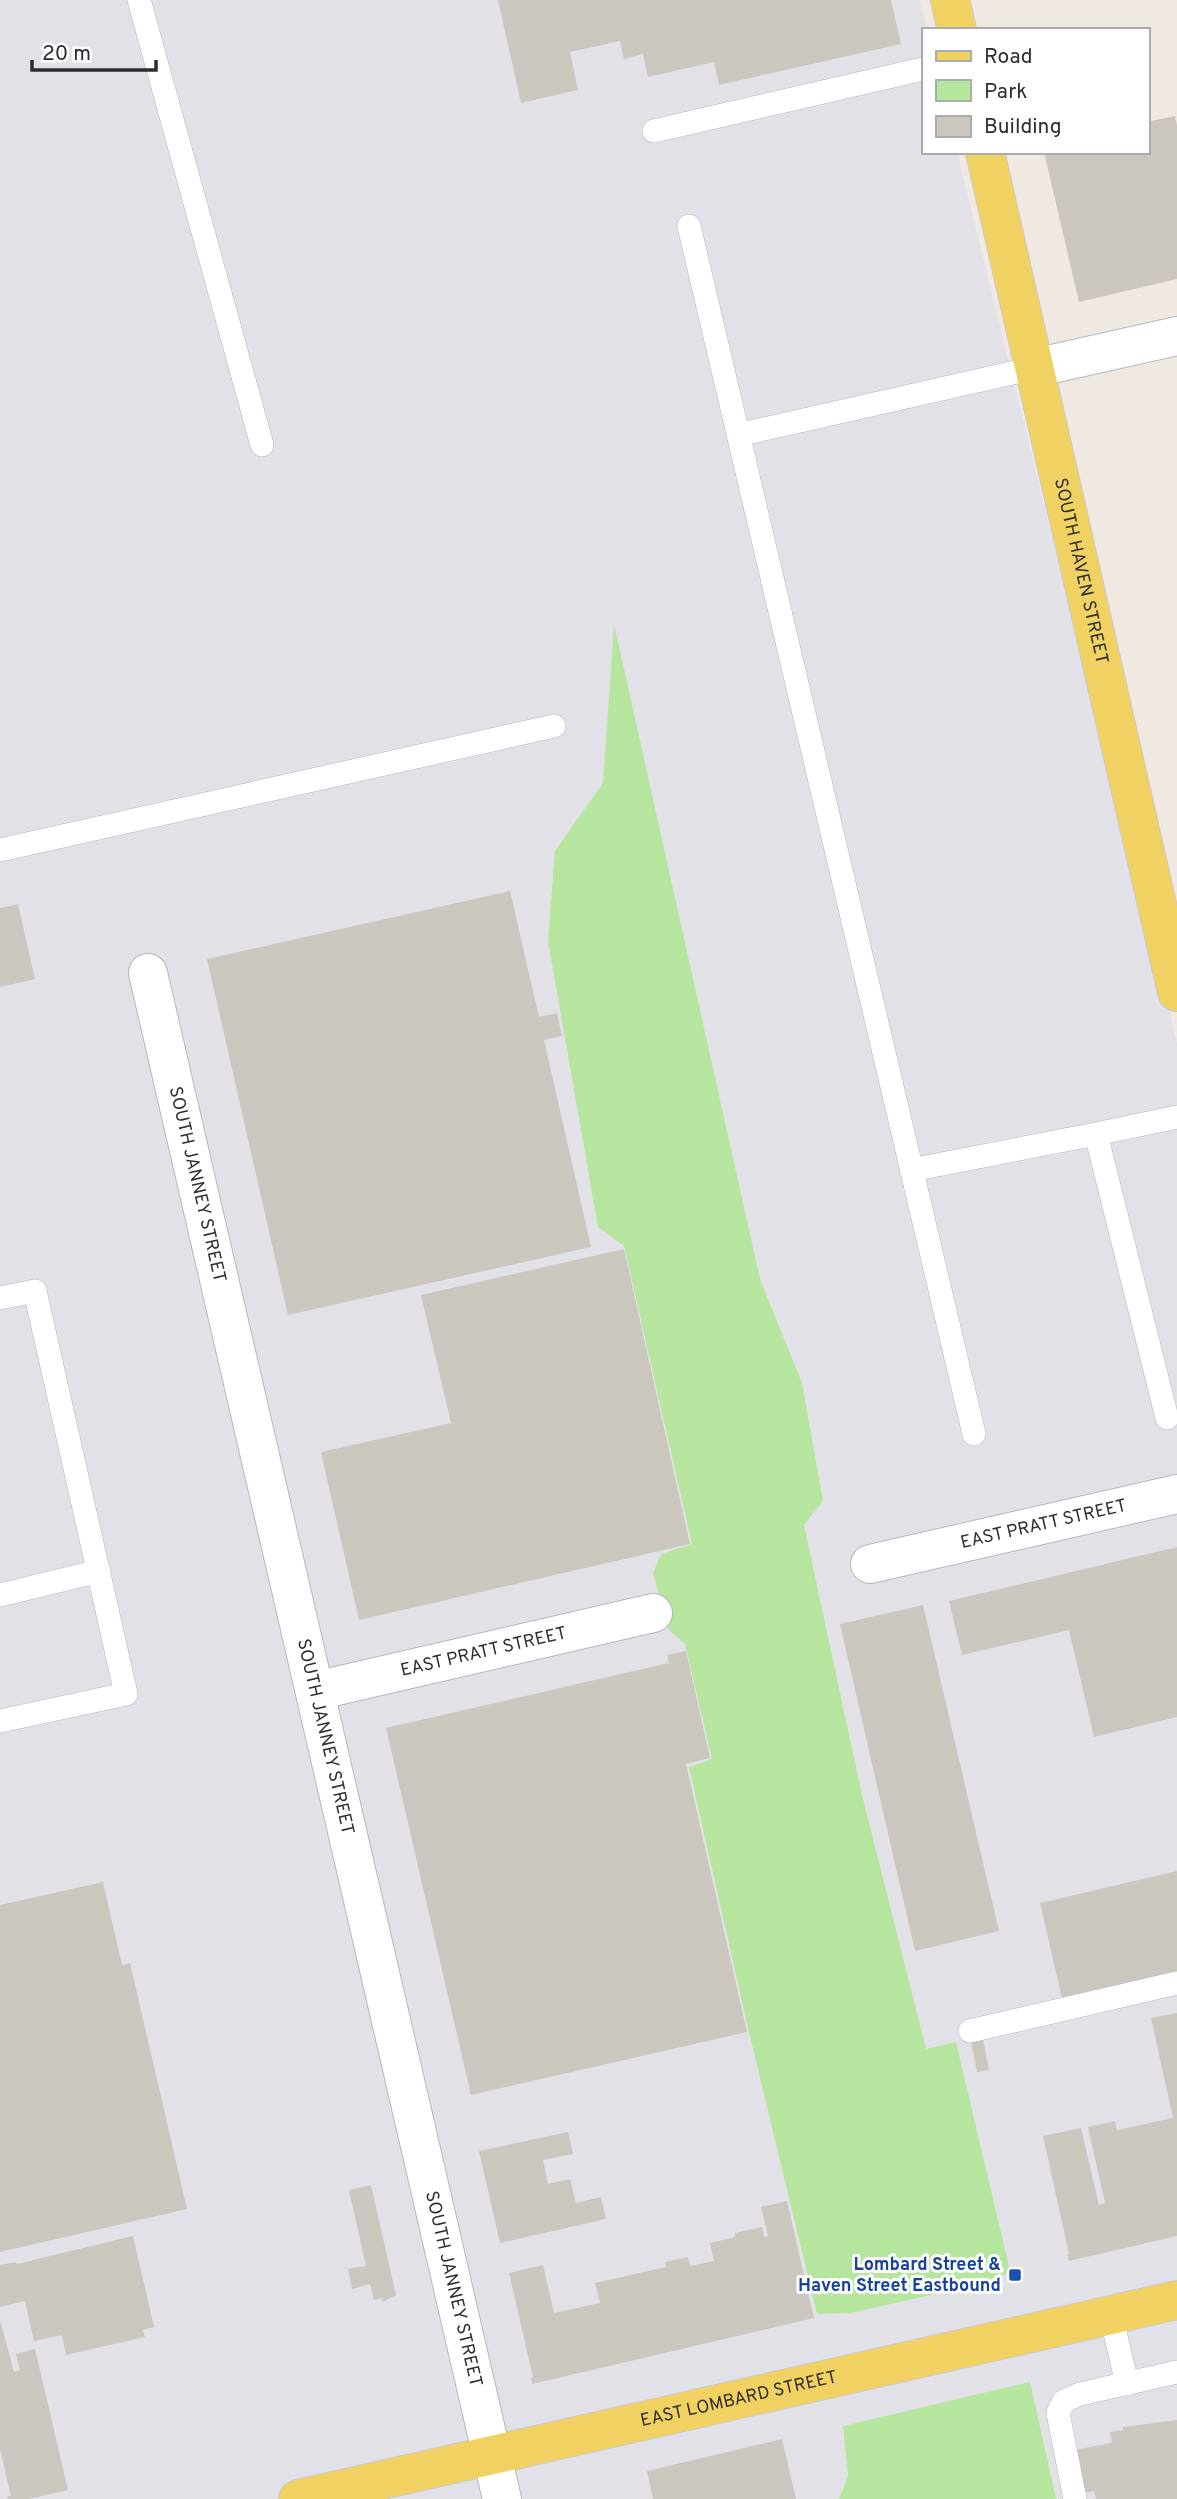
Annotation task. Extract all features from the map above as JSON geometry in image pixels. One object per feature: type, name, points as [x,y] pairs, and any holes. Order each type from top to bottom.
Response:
[{"type":"main road","points":[[950,0],[957,28]]},
{"type":"main road","name":"SOUTH HAVEN STREET","points":[[985,154],[1177,992]]},
{"type":"main road","name":"EAST LOMBARD STREET","points":[[298,2499],[1177,2300]]},
{"type":"street","points":[[1034,368],[1177,336]]},
{"type":"street","name":"SOUTH JANNEY STREET","points":[[148,973],[502,2499]]},
{"type":"street","name":"EAST PRATT STREET","points":[[870,1564],[1177,1494]]},
{"type":"street","name":"EAST PRATT STREET","points":[[315,1691],[653,1613]]},
{"type":"lane","points":[[139,0],[262,444]]},
{"type":"lane","points":[[654,131],[922,69]]},
{"type":"lane","points":[[689,226],[974,1434]]},
{"type":"lane","points":[[738,435],[1034,368]]},
{"type":"lane","points":[[0,850],[554,726]]},
{"type":"lane","points":[[911,1170],[1177,1117]]},
{"type":"lane","points":[[1096,1135],[1167,1419]]},
{"type":"lane","points":[[0,1721],[126,1694],[35,1291],[2,1293]]},
{"type":"lane","points":[[0,1595],[99,1571]]},
{"type":"lane","points":[[970,2031],[1177,1983]]},
{"type":"lane","points":[[1111,2315],[1128,2384]]},
{"type":"lane","points":[[1075,2499],[1058,2413],[1064,2401],[1080,2394],[1177,2372]]},
{"type":"shaded area","points":[[0,0],[919,0],[926,28],[922,28],[922,154],[957,154],[1177,1042],[1177,2499],[0,2499]]},
{"type":"green space","points":[[614,624],[760,1279],[802,1383],[823,1501],[804,1525],[862,1795],[926,2049],[956,2042],[1010,2271],[993,2281],[851,2313],[817,2314],[689,1767],[712,1759],[685,1644],[669,1630],[653,1573],[661,1554],[692,1544],[624,1246],[598,1227],[548,941],[555,851],[603,783]]},
{"type":"green space","points":[[1030,2382],[1056,2499],[839,2499],[848,2476],[843,2426]]},
{"type":"building","points":[[498,0],[891,0],[901,44],[719,85],[714,62],[648,77],[643,54],[624,59],[620,41],[570,52],[578,90],[521,103]]},
{"type":"building","points":[[1175,116],[1177,125],[1177,279],[1079,302],[1044,154],[1149,154],[1149,122]]},
{"type":"building","points":[[510,891],[539,1017],[557,1013],[562,1036],[544,1040],[591,1247],[288,1315],[207,959]]},
{"type":"building","points":[[18,904],[35,979],[0,987],[0,908]]},
{"type":"building","points":[[624,1249],[690,1544],[359,1620],[321,1452],[451,1423],[421,1295]]},
{"type":"building","points":[[1177,1547],[1177,1717],[1094,1737],[1069,1630],[962,1655],[949,1601]]},
{"type":"building","points":[[923,1605],[999,1931],[915,1951],[840,1624]]},
{"type":"building","points":[[686,1651],[710,1758],[686,1764],[747,2032],[471,2095],[386,1728],[669,1663],[667,1655]]},
{"type":"building","points":[[1177,1871],[1177,1971],[1062,1998],[1040,1903]]},
{"type":"building","points":[[103,1882],[122,1965],[130,1963],[187,2209],[0,2252],[0,1905]]},
{"type":"building","points":[[1177,2013],[1177,2236],[1069,2261],[1043,2136],[1081,2128],[1099,2205],[1105,2203],[1088,2127],[1115,2121],[1117,2130],[1173,2118],[1151,2018]]},
{"type":"building","points":[[983,2039],[989,2070],[977,2072],[971,2041]]},
{"type":"building","points":[[568,2132],[573,2154],[543,2160],[548,2184],[570,2179],[576,2203],[601,2197],[606,2219],[500,2243],[479,2151]]},
{"type":"building","points":[[371,2185],[396,2295],[383,2302],[382,2298],[374,2300],[370,2284],[352,2289],[348,2269],[366,2266],[349,2190]]},
{"type":"building","points":[[787,2201],[814,2318],[532,2384],[533,2377],[509,2273],[543,2265],[554,2313],[600,2303],[595,2283],[666,2267],[665,2262],[688,2257],[690,2266],[714,2261],[710,2243],[735,2237],[735,2233],[762,2227],[764,2237],[768,2236],[761,2207]]},
{"type":"building","points":[[133,2236],[154,2327],[143,2330],[145,2337],[66,2355],[62,2335],[34,2341],[25,2301],[0,2307],[0,2265],[17,2264]]},
{"type":"building","points":[[0,2320],[14,2372],[20,2370],[16,2354],[35,2349],[68,2490],[29,2499],[8,2499],[7,2496],[11,2496],[0,2449]]},
{"type":"building","points":[[1177,2420],[1177,2499],[1096,2499],[1094,2491],[1083,2493],[1074,2450],[1112,2443],[1110,2432],[1123,2430],[1123,2427]]},
{"type":"building","points":[[782,2439],[796,2499],[653,2499],[647,2471]]},
{"type":"place","name":"Lombard Street & Haven Street Eastbound","points":[[1015,2275]]}]
